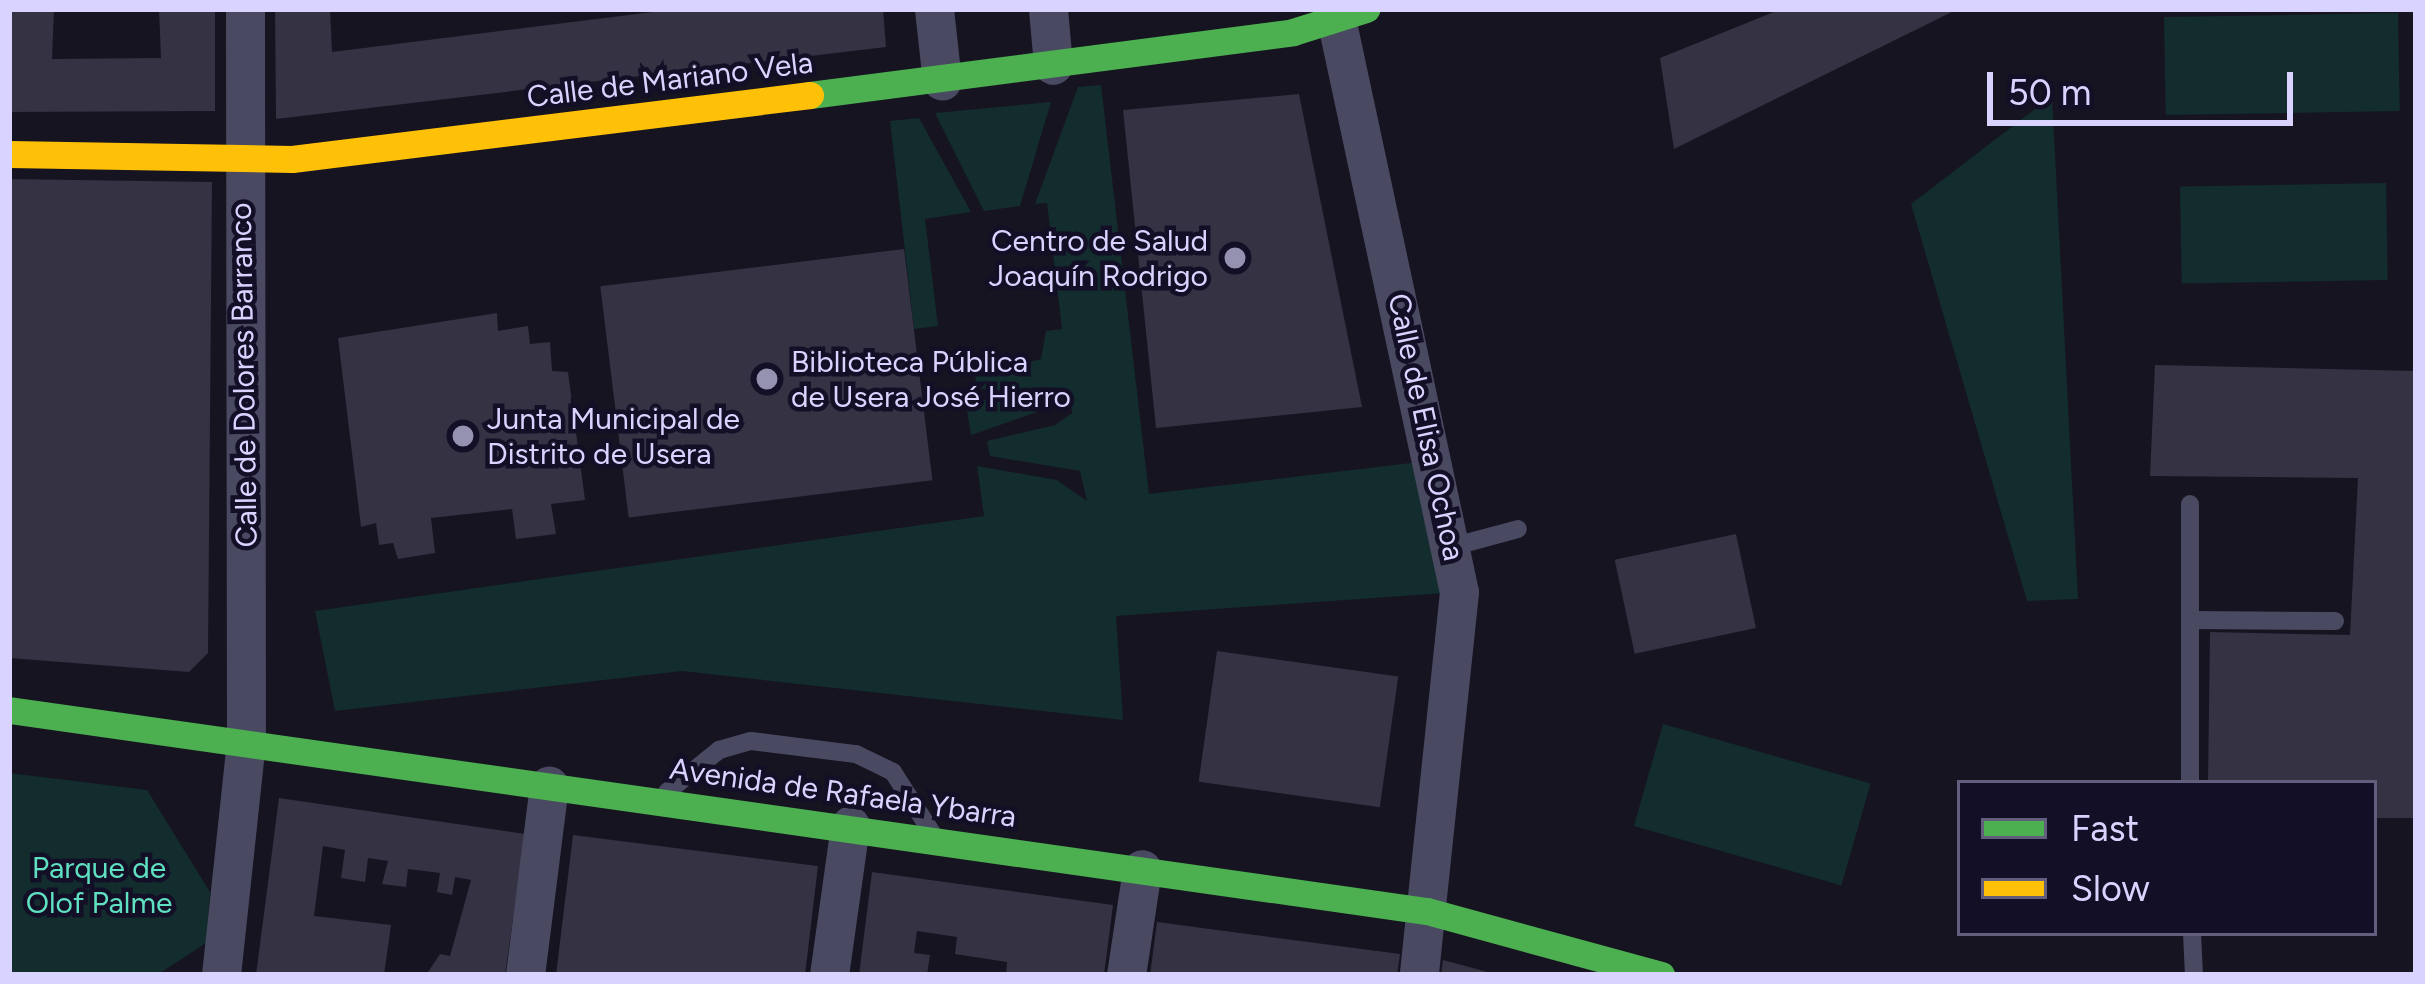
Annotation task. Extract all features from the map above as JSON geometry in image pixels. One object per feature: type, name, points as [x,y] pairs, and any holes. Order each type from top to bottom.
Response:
[{"type":"main road","name":"Calle de Mariano Vela","points":[[9,154],[242,154],[292,159],[942,81],[1345,13]]},
{"type":"main road","name":"Avenida de Rafaela Ybarra","points":[[9,710],[1427,910],[1661,975]]},
{"type":"street","name":"Calle de Dolores Barranco","points":[[216,972],[246,742],[245,9]]},
{"type":"street","points":[[934,9],[942,81]]},
{"type":"street","points":[[1048,9],[1053,65]]},
{"type":"street","name":"Calle de Elisa Ochoa","points":[[1345,13],[1454,546],[1459,592],[1419,975]]},
{"type":"street","points":[[525,975],[549,786]]},
{"type":"street","points":[[829,975],[850,825]]},
{"type":"street","points":[[1126,975],[1142,869]]},
{"type":"lane","points":[[2190,504],[2190,780]]},
{"type":"lane","points":[[1454,546],[1518,530]]},
{"type":"lane","points":[[2191,620],[2335,621]]},
{"type":"lane","points":[[658,802],[691,768],[751,741],[856,754],[892,772],[933,837]]},
{"type":"lane","points":[[2192,936],[2194,975]]},
{"type":"green space","points":[[2398,13],[2400,111],[2166,115],[2164,17]]},
{"type":"green space","points":[[1101,85],[1149,494],[1436,460],[1459,592],[1116,616],[1123,720],[682,671],[335,711],[315,611],[984,516],[977,466],[1057,480],[1087,501],[1080,471],[990,456],[987,441],[1055,425],[1072,413],[1071,401],[977,388],[975,376],[1041,359],[1046,331],[1062,329],[1047,203],[1035,204],[1078,87]]},
{"type":"green space","points":[[2052,96],[2078,599],[2027,601],[1911,204]]},
{"type":"green space","points":[[1051,102],[1020,206],[984,211],[935,113]]},
{"type":"green space","points":[[919,118],[971,212],[925,219],[938,326],[914,329],[890,121]]},
{"type":"green space","points":[[2386,183],[2388,280],[2182,284],[2180,187]]},
{"type":"green space","points":[[965,398],[1032,404],[1040,411],[971,435]]},
{"type":"green space","points":[[1663,724],[1871,784],[1841,885],[1634,826]]},
{"type":"green space","name":"Parque de Olof Palme","points":[[9,773],[147,790],[210,892],[206,943],[157,975],[9,975]]},
{"type":"building","points":[[9,9],[54,9],[52,59],[161,58],[159,9],[215,9],[215,111],[9,112]]},
{"type":"building","points":[[275,9],[330,9],[332,52],[677,9],[883,9],[886,47],[276,119]]},
{"type":"building","points":[[1781,9],[1958,9],[1674,149],[1660,58]]},
{"type":"building","name":"Centro de Salud Joaquín Rodrigo","points":[[1299,94],[1362,407],[1156,428],[1123,110]]},
{"type":"building","points":[[9,179],[212,182],[208,653],[189,672],[9,658]]},
{"type":"building","name":"Biblioteca Pública de Usera José Hierro","points":[[904,249],[932,480],[629,518],[600,286]]},
{"type":"building","name":"Junta Municipal de Distrito de Usera","points":[[497,313],[498,331],[528,326],[530,344],[550,342],[552,371],[568,372],[585,500],[551,504],[556,534],[516,539],[512,509],[431,518],[435,553],[398,559],[393,543],[379,545],[376,523],[361,527],[338,338]]},
{"type":"building","points":[[2155,365],[2416,371],[2416,818],[2377,818],[2377,780],[2208,780],[2210,632],[2350,635],[2358,478],[2150,476]]},
{"type":"building","points":[[1736,534],[1756,628],[1635,654],[1615,560]]},
{"type":"building","points":[[1217,651],[1398,676],[1380,807],[1199,782]]},
{"type":"building","points":[[279,798],[525,834],[505,975],[426,975],[440,954],[450,956],[471,880],[455,877],[452,895],[437,892],[440,873],[408,869],[406,887],[382,884],[388,861],[368,858],[365,882],[341,878],[345,850],[323,846],[314,916],[391,925],[384,975],[256,975]]},
{"type":"building","points":[[573,835],[818,866],[805,975],[556,975]]},
{"type":"building","points":[[872,872],[1113,905],[1104,975],[1006,975],[1007,962],[955,954],[957,937],[917,931],[914,953],[930,955],[927,975],[859,975]]},
{"type":"building","points":[[1157,922],[1400,954],[1397,975],[1150,975]]},
{"type":"building","points":[[1443,960],[1484,971],[1494,975],[1441,975]]},
{"type":"traffic: fast","points":[[810,95],[1293,32],[1366,9]]},
{"type":"traffic: fast","points":[[9,710],[1427,911],[1661,975]]},
{"type":"traffic: slow","points":[[9,154],[292,159],[810,95]]},
{"type":"place","name":"Centro de Salud Joaquín Rodrigo","points":[[1235,258]]},
{"type":"place","name":"Biblioteca Pública de Usera José Hierro","points":[[767,379]]},
{"type":"place","name":"Junta Municipal de Distrito de Usera","points":[[463,436]]}]
